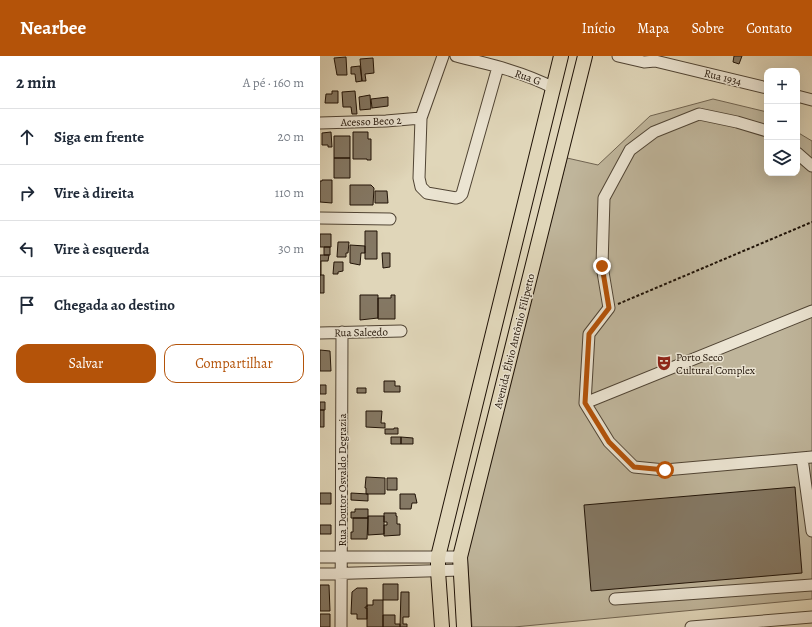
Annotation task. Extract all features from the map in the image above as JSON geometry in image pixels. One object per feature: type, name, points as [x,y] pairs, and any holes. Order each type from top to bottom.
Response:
[{"type":"main road","name":"Avenida Élvio Antônio Filipetto","points":[[464,627],[460,564],[584,56]]},
{"type":"main road","name":"Avenida Élvio Antônio Filipetto","points":[[442,627],[438,564],[561,57]]},
{"type":"street","points":[[443,56],[421,118],[419,178],[421,187],[427,193],[459,197],[462,194],[498,67]]},
{"type":"street","name":"Rua G","points":[[456,56],[498,67],[538,80],[554,88]]},
{"type":"street","name":"Rua 1934","points":[[618,56],[644,62],[653,58],[764,87]]},
{"type":"street","points":[[800,97],[812,100]]},
{"type":"street","points":[[764,131],[737,122],[699,114],[654,132],[630,150],[604,198],[602,266],[609,308],[589,334],[585,403],[609,442],[634,467],[665,470],[807,457],[812,530]]},
{"type":"street","name":"Acesso Beco 2","points":[[320,123],[386,121],[421,118]]},
{"type":"street","points":[[800,155],[812,166]]},
{"type":"street","points":[[320,218],[390,219]]},
{"type":"street","points":[[585,403],[812,311]]},
{"type":"street","name":"Rua Salcedo","points":[[320,333],[401,331]]},
{"type":"street","name":"Rua Doutor Osvaldo Degrazia","points":[[341,627],[342,332]]},
{"type":"street","points":[[320,557],[460,564]]},
{"type":"street","points":[[320,574],[342,575],[438,564]]},
{"type":"street","points":[[614,599],[812,585]]},
{"type":"street","points":[[691,627],[812,617]]},
{"type":"path","points":[[609,308],[812,222]]},
{"type":"shaded area","name":"Porto Seco Cultural Complex","points":[[713,99],[764,111],[764,176],[800,176],[800,134],[812,141],[812,599],[514,627],[472,627],[467,553],[567,158],[598,165],[650,116]]},
{"type":"building","points":[[734,56],[742,56],[739,64],[733,62]]},
{"type":"building","points":[[346,57],[347,75],[337,75],[334,58]]},
{"type":"building","points":[[373,58],[374,73],[365,74],[366,81],[362,81],[360,59]]},
{"type":"building","points":[[360,66],[362,81],[356,82],[355,74],[351,74],[351,67]]},
{"type":"building","points":[[332,91],[338,91],[338,103],[325,103],[326,94],[332,94]]},
{"type":"building","points":[[355,91],[357,114],[352,114],[351,107],[343,107],[342,92]]},
{"type":"building","points":[[370,95],[371,109],[360,110],[359,97]]},
{"type":"building","points":[[388,97],[388,106],[372,108],[371,99]]},
{"type":"building","points":[[331,132],[332,147],[322,145],[322,133]]},
{"type":"building","points":[[353,132],[368,132],[368,139],[371,139],[371,160],[353,159]]},
{"type":"building","points":[[334,136],[350,136],[350,158],[334,158]]},
{"type":"building","points":[[334,158],[350,158],[350,178],[334,178]]},
{"type":"building","points":[[332,180],[332,203],[320,202],[320,181]]},
{"type":"building","points":[[350,185],[371,185],[374,188],[373,205],[350,205]]},
{"type":"building","points":[[375,191],[387,191],[388,203],[375,203]]},
{"type":"building","points":[[365,231],[377,231],[377,259],[365,259]]},
{"type":"building","points":[[320,234],[331,234],[331,247],[320,247]]},
{"type":"building","points":[[338,242],[349,242],[346,257],[337,257]]},
{"type":"building","points":[[350,245],[365,246],[365,253],[361,253],[360,265],[350,263]]},
{"type":"building","points":[[324,247],[330,247],[330,255],[324,255]]},
{"type":"building","points":[[382,253],[390,253],[390,267],[383,268]]},
{"type":"building","points":[[320,255],[329,255],[328,261],[321,261],[321,275],[320,275]]},
{"type":"building","points":[[334,262],[343,262],[343,271],[338,272],[338,274],[333,274]]},
{"type":"building","points":[[320,275],[324,275],[324,293],[320,293]]},
{"type":"building","points":[[360,295],[378,295],[378,318],[360,320]]},
{"type":"building","points":[[391,295],[395,295],[395,319],[378,319],[378,298],[391,298]]},
{"type":"building","points":[[320,350],[330,351],[331,371],[320,371]]},
{"type":"building","points":[[384,381],[395,381],[395,386],[400,386],[400,392],[384,392]]},
{"type":"building","points":[[320,385],[326,385],[326,394],[320,394]]},
{"type":"building","points":[[357,388],[366,388],[366,393],[357,393]]},
{"type":"building","points":[[320,402],[325,402],[325,410],[320,410]]},
{"type":"building","points":[[320,410],[324,410],[324,427],[320,427]]},
{"type":"building","points":[[366,411],[382,411],[381,423],[385,423],[385,428],[366,427]]},
{"type":"building","points":[[398,428],[398,434],[385,434],[385,429]]},
{"type":"building","points":[[391,437],[401,437],[401,444],[391,444]]},
{"type":"building","points":[[401,437],[413,438],[413,444],[401,444]]},
{"type":"building","points":[[366,477],[385,478],[385,494],[366,494]]},
{"type":"building","points":[[387,478],[397,478],[397,490],[387,490]]},
{"type":"building","points":[[795,487],[802,573],[591,591],[584,505]]},
{"type":"building","points":[[320,493],[331,493],[331,504],[320,504]]},
{"type":"building","points":[[351,493],[368,494],[368,501],[351,500]]},
{"type":"building","points":[[400,494],[415,494],[417,503],[412,503],[411,509],[400,509]]},
{"type":"building","points":[[355,509],[368,509],[368,518],[351,518],[351,512],[355,512]]},
{"type":"building","points":[[384,513],[396,513],[397,524],[400,524],[400,535],[384,536],[384,525],[387,525],[387,522],[384,522]]},
{"type":"building","points":[[368,516],[384,516],[384,534],[368,535]]},
{"type":"building","points":[[353,518],[368,518],[367,539],[351,539],[351,532],[353,532]]},
{"type":"building","points":[[320,525],[331,525],[331,534],[320,534]]},
{"type":"building","points":[[383,584],[398,584],[398,600],[383,600]]},
{"type":"building","points":[[320,585],[329,585],[330,611],[320,611]]},
{"type":"building","points":[[357,588],[367,588],[367,607],[365,608],[367,608],[367,619],[357,619],[357,614],[351,614],[352,592]]},
{"type":"building","points":[[401,592],[409,592],[409,617],[403,617],[403,624],[407,624],[407,627],[400,627]]},
{"type":"building","points":[[373,600],[383,600],[383,627],[367,627],[367,605],[373,605]]},
{"type":"building","points":[[320,614],[330,614],[330,627],[320,627]]},
{"type":"building","points":[[383,615],[395,615],[395,624],[400,624],[400,627],[383,627]]},
{"type":"place","name":"Porto Seco Cultural Complex","points":[[664,363]]},
{"type":"route","points":[[602,266],[609,308],[589,334],[585,403],[609,442],[634,467],[665,470]]}]
